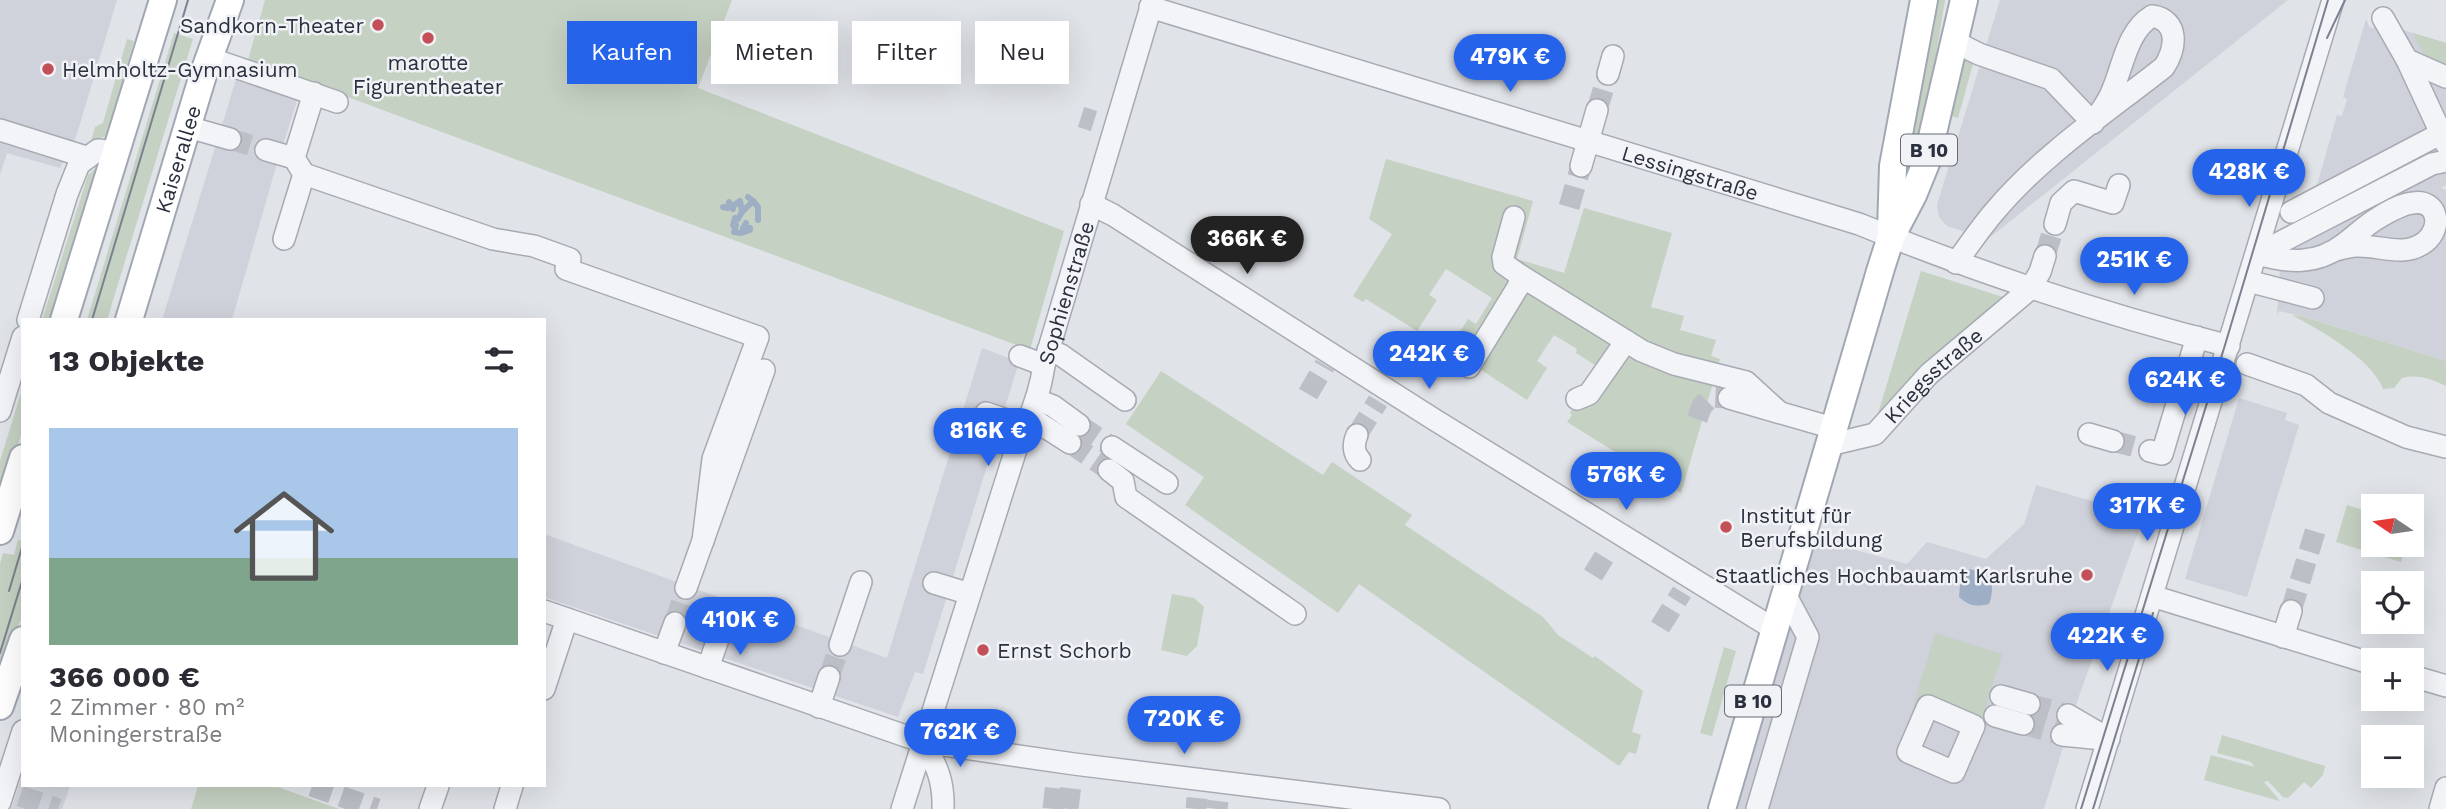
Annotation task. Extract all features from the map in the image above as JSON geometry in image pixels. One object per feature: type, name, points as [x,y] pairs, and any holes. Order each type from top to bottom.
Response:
[{"type":"main road","points":[[65,318],[163,0]]},
{"type":"main road","name":"Kaiserallee","points":[[130,318],[209,58],[230,0]]},
{"type":"main road","name":"B 10","points":[[1891,237],[1893,166],[1924,0]]},
{"type":"main road","name":"B 10","points":[[1722,809],[1891,237],[1926,163],[1964,0]]},
{"type":"main road","points":[[0,531],[21,464]]},
{"type":"main road","points":[[0,706],[21,646]]},
{"type":"street","points":[[2087,809],[2333,0]]},
{"type":"street","name":"Lessingstraße","points":[[1152,4],[1859,223],[1956,263],[2030,289],[2229,346]]},
{"type":"street","name":"Sophienstraße","points":[[902,809],[1017,446],[1032,415],[1046,357],[1086,230],[1104,124],[1152,4]]},
{"type":"street","points":[[1956,263],[1996,209],[2016,189],[2164,67],[2171,57],[2173,33],[2165,20],[2152,16],[2136,30],[2112,93],[2093,123]]},
{"type":"street","points":[[2291,212],[2443,140],[2407,60],[2383,18]]},
{"type":"street","points":[[1955,42],[1992,59],[2050,79],[2093,123]]},
{"type":"street","points":[[209,58],[337,102]]},
{"type":"street","points":[[2407,60],[2446,77]]},
{"type":"street","points":[[284,239],[314,93]]},
{"type":"street","points":[[1575,164],[1597,110]]},
{"type":"street","points":[[188,127],[230,139]]},
{"type":"street","points":[[0,130],[86,157]]},
{"type":"street","points":[[29,318],[79,164],[97,150],[117,152]]},
{"type":"street","points":[[266,150],[299,166],[493,239],[534,246],[570,259],[566,269],[758,337],[709,451],[703,541]]},
{"type":"street","points":[[2277,244],[2424,168],[2446,161]]},
{"type":"street","points":[[2055,224],[2061,203],[2074,191],[2113,203],[2119,185]]},
{"type":"street","points":[[1091,204],[1113,215],[1382,395],[1608,537],[1687,585],[1774,629]]},
{"type":"street","points":[[1514,217],[1503,257],[1504,264],[1626,341],[1660,359],[1746,382],[1779,412]]},
{"type":"street","points":[[2257,254],[2279,260],[2301,261],[2336,250]]},
{"type":"street","points":[[2030,289],[2045,256]]},
{"type":"street","points":[[1469,367],[1518,287],[1521,276]]},
{"type":"street","points":[[2248,282],[2313,298]]},
{"type":"street","name":"Kriegsstraße","points":[[1831,437],[1875,434],[1929,374],[2030,289]]},
{"type":"street","points":[[2150,451],[2162,454],[2197,337]]},
{"type":"street","points":[[1577,399],[1589,394],[1626,341]]},
{"type":"street","points":[[0,411],[21,343]]},
{"type":"street","points":[[1020,356],[1061,355],[1125,400]]},
{"type":"street","points":[[2247,364],[2306,385],[2329,402],[2406,437],[2446,447]]},
{"type":"street","points":[[687,588],[764,370]]},
{"type":"street","points":[[1729,398],[1779,412],[1831,437]]},
{"type":"street","points":[[986,413],[1032,415],[1053,406],[1075,434]]},
{"type":"street","points":[[2089,434],[2113,440]]},
{"type":"street","points":[[1357,435],[1354,451],[1360,460]]},
{"type":"street","points":[[1112,447],[1167,483]]},
{"type":"street","points":[[1108,470],[1123,481],[1126,497],[1295,614]]},
{"type":"street","points":[[2147,511],[2176,520]]},
{"type":"street","points":[[840,645],[861,582]]},
{"type":"street","points":[[934,583],[970,594]]},
{"type":"street","points":[[1757,809],[1809,627],[1784,592]]},
{"type":"street","points":[[2152,596],[2361,660]]},
{"type":"street","points":[[2283,637],[2291,611]]},
{"type":"street","points":[[546,612],[713,670],[767,696],[819,707],[923,742],[1065,773],[1208,790],[1440,809]]},
{"type":"street","points":[[546,682],[567,619]]},
{"type":"street","points":[[664,653],[675,623]]},
{"type":"street","points":[[713,670],[724,641]]},
{"type":"street","points":[[819,707],[829,677]]},
{"type":"street","points":[[2424,680],[2446,686]]},
{"type":"street","points":[[1998,706],[2026,714]]},
{"type":"street","points":[[2065,725],[2109,739]]},
{"type":"street","points":[[8,800],[21,740]]},
{"type":"street","points":[[923,742],[938,769],[943,792],[943,809]]},
{"type":"street","points":[[430,809],[438,787]]},
{"type":"street","points":[[505,809],[512,787]]},
{"type":"street","points":[[2440,809],[2446,788]]},
{"type":"shaded area","name":"Helmholtz-Gymnasium","points":[[0,0],[117,0],[76,137],[60,168],[7,153],[0,175]]},
{"type":"shaded area","points":[[2000,0],[2288,0],[1988,239],[1947,226],[1939,217],[1937,205]]},
{"type":"shaded area","points":[[2366,19],[2370,28],[2386,25],[2446,43],[2446,185],[2441,188],[2446,190],[2446,361],[2302,316],[2279,311],[2277,315],[2281,252],[2301,241],[2337,115],[2342,116],[2347,99],[2343,97]]},
{"type":"shaded area","points":[[242,60],[303,82],[233,318],[163,318]]},
{"type":"shaded area","points":[[982,348],[1019,362],[923,674],[915,672],[898,717],[546,598],[546,535],[887,658]]},
{"type":"shaded area","points":[[2239,398],[2287,413],[2285,420],[2299,425],[2247,597],[2185,579]]},
{"type":"shaded area","points":[[2036,485],[2144,516],[2078,699],[2044,809],[1725,809],[1804,536],[1907,564],[1927,542],[1986,559],[2024,524]]},
{"type":"shaded area","points":[[21,778],[21,787],[70,787],[62,809],[11,809]]},
{"type":"green space","points":[[265,0],[732,0],[724,21],[711,21],[711,54],[698,88],[1064,231],[1030,350],[248,60]]},
{"type":"green space","points":[[1935,0],[1945,0],[1932,80],[1911,170],[1908,173],[1904,172]]},
{"type":"green space","points":[[174,33],[193,39],[108,318],[88,318]]},
{"type":"green space","points":[[2413,33],[2446,43],[2446,70],[2429,64]]},
{"type":"green space","points":[[127,39],[134,41],[107,136],[91,141],[95,127],[103,123]]},
{"type":"green space","points":[[1962,54],[1974,60],[1958,118],[1948,115]]},
{"type":"green space","points":[[1386,159],[1533,201],[1517,259],[1564,273],[1584,208],[1672,233],[1651,307],[1684,316],[1680,330],[1716,340],[1711,356],[1720,359],[1681,493],[1567,422],[1598,367],[1576,353],[1577,349],[1554,335],[1537,361],[1547,368],[1527,400],[1449,349],[1468,319],[1476,324],[1492,298],[1446,269],[1429,295],[1437,300],[1417,331],[1366,299],[1363,302],[1353,296],[1392,234],[1369,219]]},
{"type":"green space","points":[[101,164],[56,318],[43,318],[88,175]]},
{"type":"green space","points":[[1921,271],[2003,297],[1937,356],[1876,420]]},
{"type":"green space","points":[[2292,315],[2446,361],[2446,386],[2430,379],[2414,377],[2402,378],[2394,388],[2383,389],[2357,356]]},
{"type":"green space","points":[[1161,371],[1323,475],[1332,462],[1412,515],[1405,525],[1543,617],[1558,635],[1593,658],[1595,656],[1643,691],[1632,732],[1641,735],[1636,754],[1629,752],[1619,766],[1359,584],[1338,613],[1185,505],[1204,477],[1126,424]]},
{"type":"green space","points":[[21,393],[21,435],[0,501],[0,461]]},
{"type":"green space","points":[[2347,505],[2361,509],[2361,550],[2336,542]]},
{"type":"green space","points":[[18,540],[21,541],[21,619],[0,673],[0,564],[3,553],[14,555]]},
{"type":"green space","points":[[2385,557],[2402,557],[2401,562]]},
{"type":"green space","points":[[1172,594],[1194,598],[1204,607],[1197,646],[1187,656],[1161,650]]},
{"type":"green space","points":[[1935,633],[2002,654],[1968,767],[1957,764],[1973,726],[1928,706],[1901,748]]},
{"type":"green space","points":[[1724,647],[1736,651],[1712,736],[1700,733]]},
{"type":"green space","points":[[2222,735],[2325,766],[2323,775],[2311,788],[2304,782],[2288,798],[2283,797],[2268,781],[2264,782],[2280,801],[2204,780],[2211,755],[2255,767],[2251,762],[2217,753]]},
{"type":"green space","points":[[198,787],[278,787],[339,809],[191,809]]},
{"type":"water","points":[[1970,569],[1983,574],[1990,581],[1992,591],[1989,604],[1973,605],[1959,597],[1961,573]]},
{"type":"waterway","points":[[746,223],[743,228],[750,230],[734,232],[735,218],[738,219],[753,201],[748,197]]},
{"type":"waterway","points":[[723,207],[728,208],[729,202],[733,209],[740,201],[742,212]]},
{"type":"waterway","points":[[753,201],[758,207],[758,220]]},
{"type":"tunnel","points":[[1597,110],[1608,74]]},
{"type":"tunnel","points":[[1081,117],[1094,121]]},
{"type":"tunnel","points":[[230,139],[266,150]]},
{"type":"tunnel","points":[[1569,207],[1581,166]]},
{"type":"tunnel","points":[[2045,256],[2055,224]]},
{"type":"tunnel","points":[[1308,394],[1325,365]]},
{"type":"tunnel","points":[[1697,419],[1702,406],[1711,397],[1729,398]]},
{"type":"tunnel","points":[[1357,435],[1378,401]]},
{"type":"tunnel","points":[[1079,425],[1112,447]]},
{"type":"tunnel","points":[[2113,441],[2150,451]]},
{"type":"tunnel","points":[[1070,443],[1109,470]]},
{"type":"tunnel","points":[[2291,611],[2318,522]]},
{"type":"tunnel","points":[[1593,575],[1609,549]]},
{"type":"tunnel","points":[[675,623],[686,588]]},
{"type":"tunnel","points":[[1660,627],[1682,592]]},
{"type":"tunnel","points":[[729,643],[742,608]]},
{"type":"tunnel","points":[[829,677],[840,645]]},
{"type":"tunnel","points":[[2029,704],[2068,715]]},
{"type":"tunnel","points":[[2023,724],[2062,735]]},
{"type":"tunnel","points":[[1053,809],[1056,782]]},
{"type":"tunnel","points":[[1068,809],[1071,784]]},
{"type":"tunnel","points":[[315,787],[377,809]]},
{"type":"tunnel","points":[[20,796],[58,809]]},
{"type":"tunnel","points":[[1196,809],[1197,798]]},
{"type":"tunnel","points":[[1217,809],[1218,801]]},
{"type":"tram line","points":[[93,318],[188,0]]},
{"type":"tram line","points":[[2081,809],[2225,345],[2328,0]]},
{"type":"tram line","points":[[2327,38],[2345,0]]},
{"type":"tram line","points":[[9,591],[21,551]]},
{"type":"tram line","points":[[0,653],[21,585]]},
{"type":"tram line","points":[[2093,809],[2153,613]]},
{"type":"place","name":"Sandkorn-Theater","points":[[378,25]]},
{"type":"place","name":"marotte Figurentheater","points":[[428,38]]},
{"type":"place","name":"Helmholtz-Gymnasium","points":[[48,69]]},
{"type":"place","name":"Institut für Berufsbildung","points":[[1726,527]]},
{"type":"place","name":"Staatliches Hochbauamt Karlsruhe","points":[[2087,575]]},
{"type":"place","name":"Ernst Schorb","points":[[983,650]]}]
